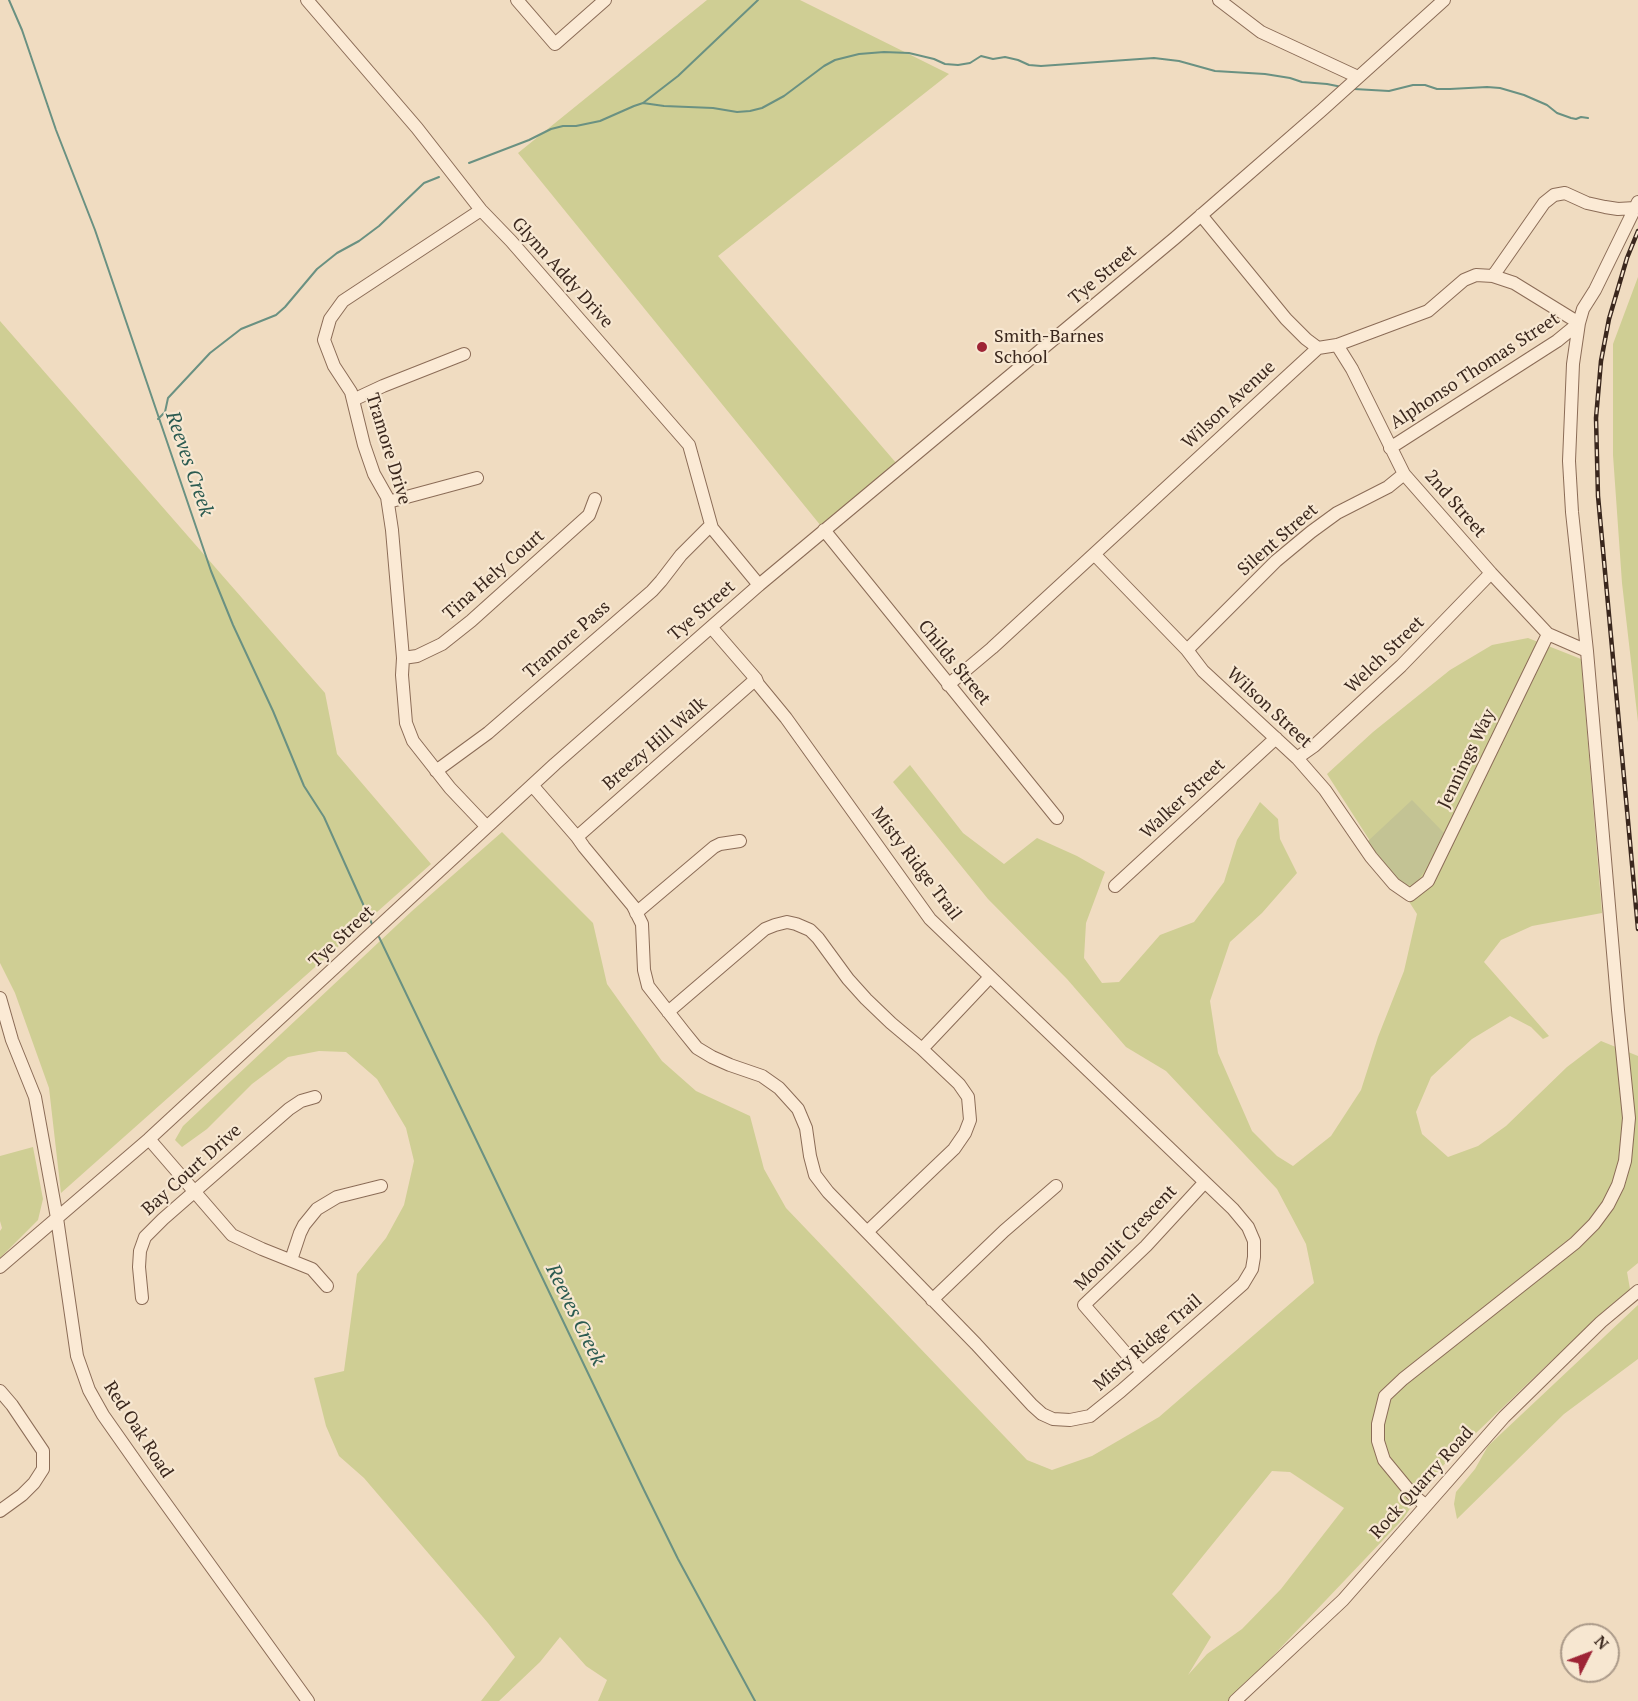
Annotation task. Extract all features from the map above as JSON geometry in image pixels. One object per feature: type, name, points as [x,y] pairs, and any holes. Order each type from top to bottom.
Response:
[{"type":"street","name":"Glynn Addy Drive","points":[[307,0],[417,128],[481,210],[511,241],[689,445],[712,528],[759,585]]},
{"type":"street","points":[[517,0],[555,44],[605,0]]},
{"type":"street","points":[[1219,0],[1261,32],[1358,77]]},
{"type":"street","name":"Tye Street","points":[[0,1267],[149,1139],[531,785],[711,627],[824,530],[1168,245],[1444,0]]},
{"type":"street","points":[[1493,276],[1544,203],[1554,195],[1565,193],[1587,203],[1618,209],[1636,205]]},
{"type":"street","points":[[1425,1505],[1412,1494],[1384,1460],[1377,1441],[1377,1425],[1385,1396],[1403,1379],[1575,1243],[1594,1224],[1608,1205],[1626,1161],[1629,1118],[1569,461],[1573,364],[1579,323],[1583,309],[1595,290],[1636,205]]},
{"type":"street","name":"Tramore Drive","points":[[481,210],[343,301],[330,319],[324,340],[334,366],[351,392],[364,445],[374,474],[387,497],[403,658],[406,723],[412,741],[450,788],[487,827]]},
{"type":"street","points":[[1201,215],[1286,319],[1318,348],[1337,345],[1428,311],[1464,279],[1476,275],[1493,276],[1514,283],[1579,323]]},
{"type":"street","name":"Alphonso Thomas Street","points":[[1390,448],[1557,341],[1579,323]]},
{"type":"street","name":"2nd Street","points":[[1337,345],[1352,369],[1404,474],[1548,634],[1587,651]]},
{"type":"street","name":"Wilson Avenue","points":[[948,685],[992,648],[1318,348]]},
{"type":"street","points":[[353,400],[464,354]]},
{"type":"street","name":"Silent Street","points":[[1187,650],[1276,561],[1311,532],[1337,513],[1388,488],[1404,474]]},
{"type":"street","points":[[388,502],[477,478]]},
{"type":"street","name":"Tina Hely Court","points":[[403,658],[417,656],[442,644],[471,621],[589,515],[595,499]]},
{"type":"street","name":"Tramore Pass","points":[[436,771],[488,733],[652,591],[681,555],[709,527],[712,528]]},
{"type":"street","name":"Childs Street","points":[[824,530],[1057,818]]},
{"type":"street","name":"Wilson Street","points":[[1094,554],[1187,650],[1203,671],[1297,758],[1325,790],[1371,857],[1394,884],[1410,895]]},
{"type":"street","name":"Welch Street","points":[[1297,758],[1314,746],[1401,666],[1491,573]]},
{"type":"street","name":"Misty Ridge Trail","points":[[531,785],[578,837],[584,848],[633,906],[642,924],[644,970],[648,986],[697,1048],[730,1065],[762,1076],[779,1088],[798,1109],[806,1128],[815,1175],[828,1192],[1042,1414],[1053,1419],[1070,1420],[1090,1416],[1243,1284],[1252,1269],[1254,1241],[1248,1227],[1185,1162],[930,919],[786,718],[711,627]]},
{"type":"street","name":"Jennings Way","points":[[1410,895],[1428,881],[1548,634]]},
{"type":"street","name":"Breezy Hill Walk","points":[[578,837],[756,679]]},
{"type":"street","name":"Walker Street","points":[[1115,886],[1276,738]]},
{"type":"street","points":[[636,913],[714,847],[740,841]]},
{"type":"street","points":[[668,1012],[765,929],[787,922],[796,924],[810,930],[848,980],[866,999],[958,1084],[968,1097],[970,1120],[965,1133],[954,1149],[867,1232]]},
{"type":"street","points":[[922,1049],[990,977]]},
{"type":"street","name":"Red Oak Road","points":[[0,998],[12,1040],[35,1097],[57,1218],[77,1356],[89,1390],[103,1415],[145,1475],[308,1701]]},
{"type":"street","name":"Bay Court Drive","points":[[142,1298],[139,1267],[140,1251],[145,1237],[289,1109],[301,1101],[315,1097]]},
{"type":"street","points":[[149,1139],[232,1235],[312,1269],[327,1286]]},
{"type":"street","name":"Moonlit Crescent","points":[[1142,1372],[1084,1305],[1146,1246],[1204,1183]]},
{"type":"street","points":[[291,1260],[304,1225],[317,1209],[337,1197],[381,1186]]},
{"type":"street","points":[[932,1300],[1004,1231],[1056,1186]]},
{"type":"street","name":"Rock Quarry Road","points":[[1235,1701],[1343,1600],[1504,1418],[1601,1322],[1634,1294]]},
{"type":"street","points":[[0,1391],[43,1451],[43,1469],[34,1483],[0,1511]]},
{"type":"shaded area","points":[[707,0],[800,0],[949,74],[718,256],[897,464],[821,526],[518,153]]},
{"type":"shaded area","points":[[1638,277],[1638,722],[1622,583],[1613,455],[1613,344]]},
{"type":"shaded area","points":[[0,321],[325,693],[337,754],[431,864],[61,1193],[49,1088],[15,993],[0,963]]},
{"type":"shaded area","points":[[1528,638],[1581,659],[1602,913],[1532,926],[1501,940],[1484,962],[1549,1036],[1543,1039],[1531,1027],[1510,1016],[1472,1039],[1431,1077],[1416,1112],[1422,1134],[1448,1157],[1478,1146],[1506,1126],[1567,1067],[1601,1041],[1638,1056],[1638,1263],[1627,1272],[1630,1289],[1452,1456],[1429,1481],[1403,1519],[1230,1701],[598,1701],[607,1680],[586,1666],[560,1637],[540,1662],[499,1701],[481,1701],[515,1657],[364,1478],[339,1456],[326,1426],[314,1378],[344,1371],[357,1274],[386,1238],[404,1205],[414,1161],[406,1128],[377,1079],[346,1052],[319,1051],[288,1057],[252,1084],[207,1129],[182,1147],[175,1140],[183,1126],[412,911],[502,832],[593,923],[607,984],[662,1061],[696,1091],[750,1116],[764,1169],[786,1208],[1027,1460],[1052,1470],[1092,1456],[1159,1417],[1314,1283],[1306,1244],[1277,1189],[1166,1071],[1126,1047],[1067,979],[988,899],[893,782],[910,765],[963,833],[1004,864],[1037,838],[1105,872],[1086,923],[1084,958],[1102,983],[1119,982],[1160,935],[1194,922],[1224,882],[1237,840],[1260,802],[1278,819],[1280,839],[1297,873],[1262,913],[1230,942],[1210,1001],[1218,1053],[1252,1131],[1277,1156],[1293,1166],[1331,1136],[1361,1090],[1378,1037],[1404,971],[1417,914],[1327,774],[1373,732],[1450,670],[1492,645]],"holes":[[[1272,1471],[1290,1472],[1344,1508],[1281,1589],[1242,1629],[1207,1654],[1188,1675],[1211,1637],[1172,1594]]]},
{"type":"shaded area","points":[[33,1147],[43,1199],[38,1220],[0,1258],[2,1228],[0,1221],[0,1156]]},
{"type":"shaded area","points":[[1638,1305],[1638,1359],[1564,1414],[1457,1519],[1454,1504],[1456,1492],[1475,1469],[1488,1446]]},
{"type":"green space","points":[[1412,800],[1444,833],[1425,870],[1417,882],[1411,885],[1404,884],[1397,878],[1367,842]]},
{"type":"waterway","name":"Reeves Creek","points":[[9,0],[95,230],[211,571],[304,786],[324,817],[372,924]]},
{"type":"waterway","points":[[643,103],[678,76],[758,0]]},
{"type":"waterway","points":[[469,163],[551,129],[600,121],[643,103],[737,112],[762,108],[784,96],[824,66],[835,60],[859,54],[909,53],[945,64],[958,65],[970,63],[981,56],[993,59],[1005,57],[1029,65],[1041,66],[1154,58],[1179,61],[1215,71],[1265,74],[1342,87]]},
{"type":"waterway","points":[[1354,89],[1389,91],[1413,85],[1425,85],[1437,89],[1500,88],[1524,95],[1571,118],[1588,118]]},
{"type":"waterway","points":[[158,419],[165,412],[168,398],[210,353],[241,329],[276,315],[317,269],[379,226],[424,183],[439,177]]},
{"type":"waterway","name":"Reeves Creek","points":[[379,937],[644,1490],[678,1559],[755,1701]]},
{"type":"railway","points":[[1638,231],[1627,258],[1609,319],[1601,361],[1596,418],[1598,496],[1638,929]]},
{"type":"place","name":"Smith-Barnes School","points":[[982,347]]}]
